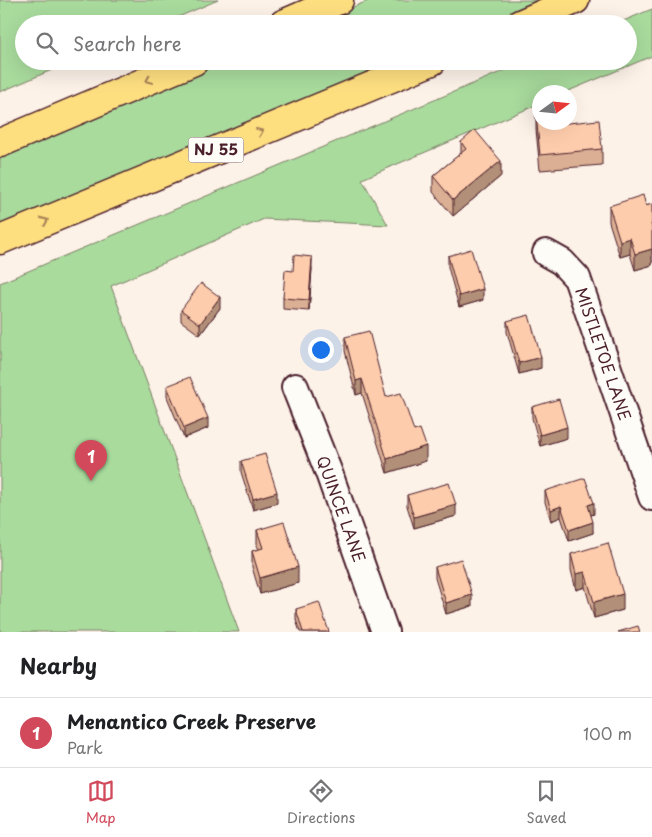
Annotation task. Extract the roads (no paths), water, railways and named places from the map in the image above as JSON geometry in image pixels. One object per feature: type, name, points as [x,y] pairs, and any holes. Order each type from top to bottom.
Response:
[{"type":"highway","points":[[304,15],[339,0]]},
{"type":"highway","points":[[541,15],[575,0]]},
{"type":"highway","points":[[0,143],[173,70]]},
{"type":"highway","name":"NJ 55","points":[[0,240],[410,70]]},
{"type":"street","name":"MISTLETOE LANE","points":[[546,253],[562,262],[577,278],[651,489]]},
{"type":"street","name":"QUINCE LANE","points":[[295,388],[329,473],[385,632]]},
{"type":"place","name":"Menantico Creek Preserve","points":[[91,481]]}]
